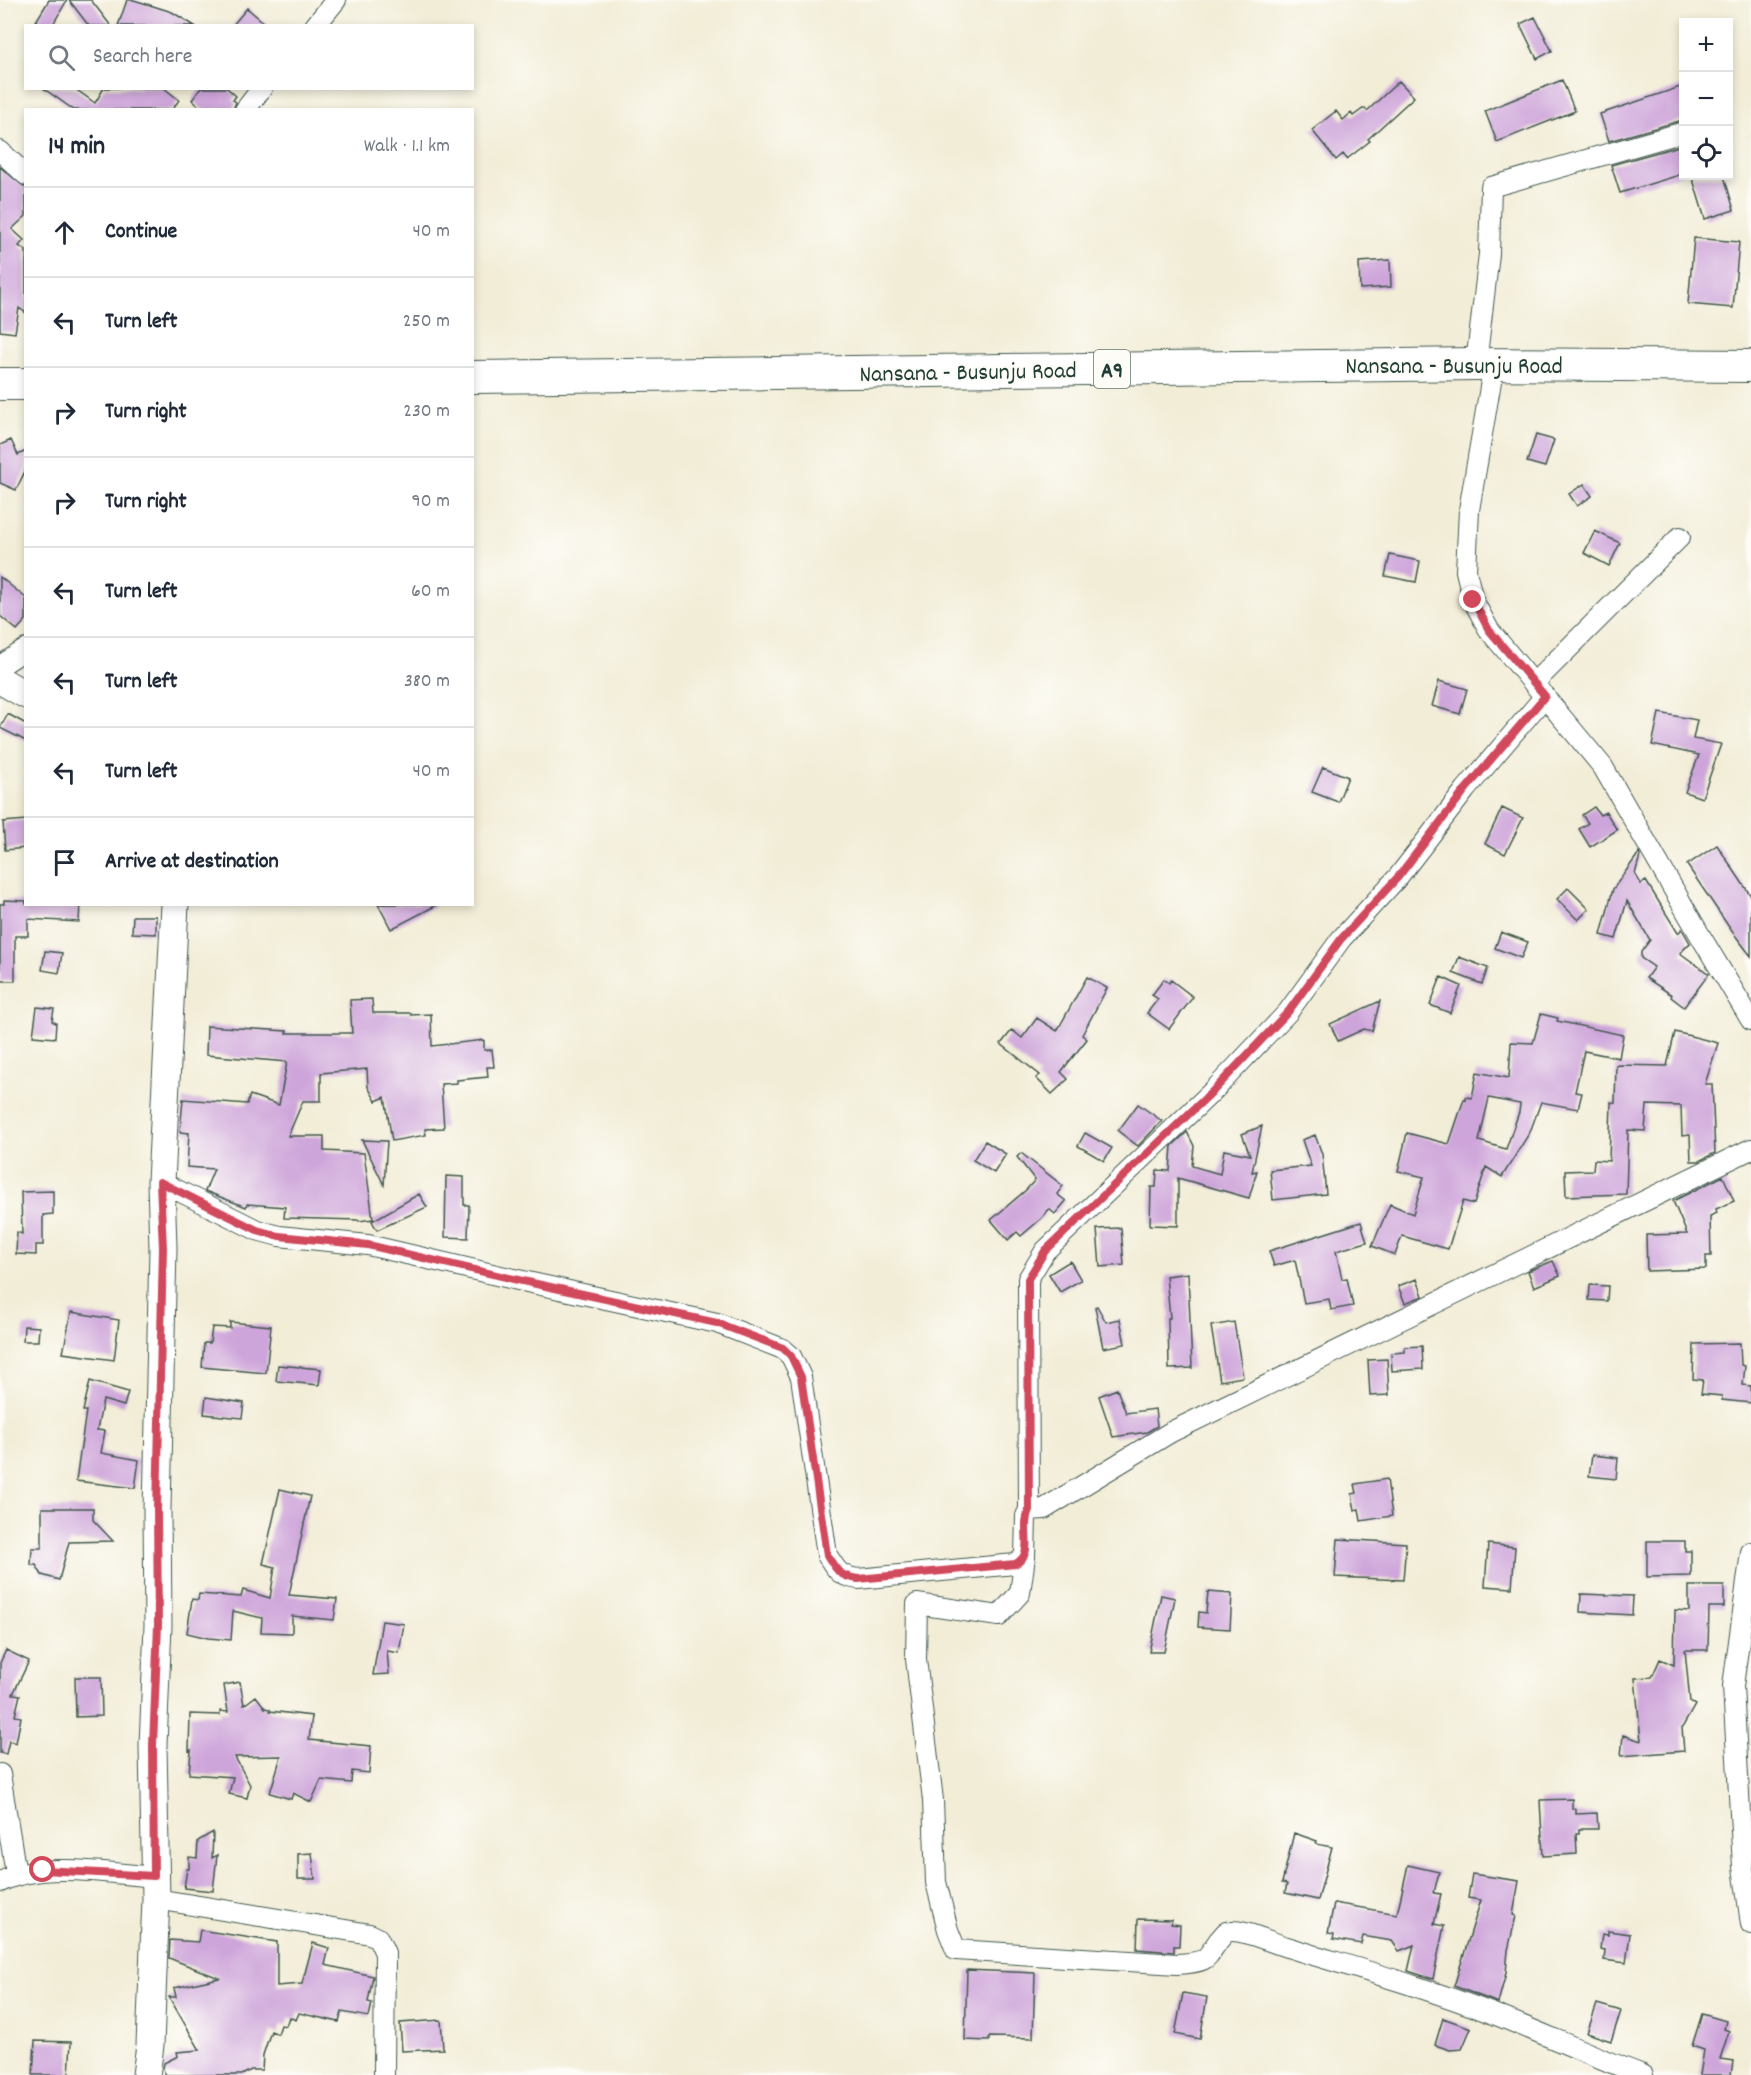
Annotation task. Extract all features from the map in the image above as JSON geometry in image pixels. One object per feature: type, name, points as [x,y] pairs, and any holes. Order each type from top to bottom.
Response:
[{"type":"main road","name":"Nansana - Busunju Road","points":[[474,377],[1485,364],[1751,366]]},
{"type":"main road","points":[[0,384],[24,384]]},
{"type":"street","points":[[317,24],[336,0]]},
{"type":"street","points":[[246,108],[260,90]]},
{"type":"street","points":[[1679,133],[1491,187],[1485,364],[1469,510],[1466,571],[1473,600],[1489,630],[1603,767],[1751,1020]]},
{"type":"street","points":[[0,151],[24,173]]},
{"type":"street","points":[[1643,2075],[1490,2013],[1394,1980],[1263,1940],[1237,1929],[1226,1932],[1209,1957],[1197,1963],[1177,1964],[956,1950],[948,1930],[936,1882],[933,1800],[916,1659],[917,1604],[999,1616],[1020,1593],[1025,1557],[1026,1516],[1029,1510],[1028,1279],[1045,1251],[1215,1089],[1288,1012],[1341,939],[1398,877],[1540,690],[1680,537]]},
{"type":"street","points":[[0,666],[24,650]]},
{"type":"street","points":[[0,680],[24,693]]},
{"type":"street","points":[[146,2075],[150,2045],[155,1888],[153,1745],[158,1625],[157,1509],[163,1248],[160,1182],[175,906]]},
{"type":"street","points":[[1029,1510],[1044,1509],[1171,1432],[1751,1149]]},
{"type":"street","points":[[160,1182],[257,1230],[279,1236],[368,1245],[717,1323],[783,1348],[791,1356],[801,1377],[827,1555],[843,1577],[858,1579],[1015,1564],[1025,1557]]},
{"type":"street","points":[[1751,1552],[1748,1596],[1733,1686],[1743,1867],[1751,1924]]},
{"type":"street","points":[[0,1774],[8,1878],[43,1870],[155,1888],[370,1934],[378,1938],[385,1953],[384,2075]]},
{"type":"building","points":[[49,0],[67,0],[53,24],[34,24]]},
{"type":"building","points":[[69,0],[91,0],[109,24],[87,24]]},
{"type":"building","points":[[127,0],[134,0],[172,12],[192,24],[119,24]]},
{"type":"building","points":[[247,8],[266,24],[234,24]]},
{"type":"building","points":[[1535,17],[1552,51],[1537,59],[1520,24]]},
{"type":"building","points":[[1562,80],[1575,111],[1497,142],[1485,111]]},
{"type":"building","points":[[1399,81],[1414,97],[1368,139],[1370,141],[1347,159],[1343,154],[1336,160],[1312,130],[1336,111],[1343,120],[1351,113],[1353,116],[1364,108],[1367,111]]},
{"type":"building","points":[[1679,87],[1679,121],[1609,141],[1600,114]]},
{"type":"building","points":[[46,90],[77,90],[95,103],[103,90],[166,90],[179,100],[173,108],[71,108]]},
{"type":"building","points":[[200,90],[229,90],[236,96],[233,100],[236,102],[234,108],[201,108],[192,100]]},
{"type":"building","points":[[1679,146],[1679,175],[1620,193],[1611,165]]},
{"type":"building","points":[[0,167],[24,186],[24,218],[12,229],[24,240],[19,246],[24,250],[24,312],[19,308],[15,333],[0,331]]},
{"type":"building","points":[[1693,180],[1725,180],[1734,210],[1705,219]]},
{"type":"building","points":[[1694,238],[1739,242],[1733,308],[1688,304]]},
{"type":"building","points":[[1390,260],[1391,287],[1360,289],[1359,262]]},
{"type":"building","points":[[1536,435],[1554,440],[1545,467],[1527,462]]},
{"type":"building","points":[[11,440],[18,455],[24,452],[24,473],[16,490],[0,483],[0,445]]},
{"type":"building","points":[[1584,484],[1592,496],[1577,506],[1569,494]]},
{"type":"building","points":[[1595,531],[1620,543],[1609,566],[1584,553]]},
{"type":"building","points":[[1390,555],[1420,561],[1416,582],[1385,576]]},
{"type":"building","points":[[0,577],[24,596],[24,622],[17,630],[0,616]]},
{"type":"building","points":[[1439,681],[1467,689],[1460,714],[1432,706]]},
{"type":"building","points":[[1659,713],[1697,720],[1693,739],[1721,744],[1702,798],[1685,792],[1699,755],[1652,745]]},
{"type":"building","points":[[8,714],[24,723],[24,740],[0,728]]},
{"type":"building","points":[[1323,767],[1348,777],[1338,802],[1312,792]]},
{"type":"building","points":[[1594,807],[1600,815],[1606,812],[1617,830],[1590,847],[1579,829],[1588,823],[1582,815]]},
{"type":"building","points":[[1502,808],[1523,818],[1505,854],[1485,844]]},
{"type":"building","points":[[24,820],[24,848],[5,850],[3,822]]},
{"type":"building","points":[[1717,845],[1751,896],[1751,956],[1687,865]]},
{"type":"building","points":[[1639,853],[1635,874],[1641,884],[1646,881],[1678,933],[1682,929],[1690,943],[1680,953],[1709,974],[1684,1007],[1671,997],[1672,995],[1646,978],[1654,967],[1641,958],[1641,952],[1650,940],[1627,901],[1616,939],[1601,935],[1613,889]]},
{"type":"building","points":[[1568,888],[1589,909],[1578,920],[1557,899]]},
{"type":"building","points":[[4,900],[24,901],[24,906],[80,906],[79,922],[28,919],[28,936],[15,936],[15,981],[0,981],[0,904],[4,904]]},
{"type":"building","points":[[379,906],[435,906],[391,929]]},
{"type":"building","points":[[133,916],[156,916],[156,934],[132,933]]},
{"type":"building","points":[[1501,932],[1528,942],[1521,958],[1495,948]]},
{"type":"building","points":[[45,951],[62,953],[59,973],[42,970]]},
{"type":"building","points":[[1459,957],[1488,968],[1482,984],[1453,973]]},
{"type":"building","points":[[1087,977],[1107,988],[1082,1035],[1087,1039],[1061,1072],[1068,1079],[1052,1094],[1036,1078],[1040,1075],[1001,1044],[1012,1030],[1022,1038],[1037,1018],[1057,1031]]},
{"type":"building","points":[[1441,977],[1461,986],[1450,1013],[1430,1005]]},
{"type":"building","points":[[1164,979],[1169,983],[1171,980],[1193,997],[1169,1029],[1147,1013],[1158,999],[1152,995]]},
{"type":"building","points":[[372,999],[373,1013],[431,1014],[432,1046],[484,1040],[484,1050],[492,1050],[494,1067],[487,1067],[488,1077],[441,1084],[444,1128],[425,1129],[426,1135],[392,1141],[385,1097],[376,1101],[368,1087],[367,1069],[321,1073],[321,1101],[303,1101],[288,1136],[324,1136],[324,1151],[364,1153],[373,1219],[359,1221],[284,1218],[285,1207],[247,1204],[246,1207],[205,1191],[214,1169],[187,1167],[189,1133],[180,1132],[183,1099],[247,1104],[250,1095],[279,1105],[287,1062],[206,1055],[207,1026],[287,1031],[286,1033],[352,1033],[350,1000]]},
{"type":"building","points":[[1380,1001],[1372,1031],[1364,1029],[1338,1041],[1330,1024]]},
{"type":"building","points":[[37,1007],[54,1009],[52,1021],[56,1023],[55,1038],[33,1036]]},
{"type":"building","points":[[1541,1014],[1558,1018],[1557,1021],[1623,1035],[1619,1058],[1584,1051],[1575,1092],[1582,1093],[1578,1109],[1541,1102],[1530,1132],[1502,1177],[1486,1167],[1474,1204],[1463,1201],[1448,1249],[1402,1236],[1395,1255],[1372,1246],[1390,1204],[1413,1214],[1424,1177],[1398,1171],[1407,1133],[1449,1144],[1464,1099],[1472,1098],[1477,1072],[1509,1078],[1511,1042],[1533,1043]],"holes":[[[1489,1098],[1520,1104],[1506,1149],[1479,1141]]]},
{"type":"building","points":[[1675,1032],[1718,1043],[1705,1084],[1712,1084],[1715,1153],[1699,1161],[1691,1161],[1690,1135],[1682,1136],[1681,1106],[1647,1105],[1645,1131],[1628,1130],[1626,1194],[1566,1196],[1565,1171],[1593,1170],[1594,1160],[1609,1161],[1611,1102],[1615,1103],[1616,1065],[1667,1066]]},
{"type":"building","points":[[1138,1104],[1162,1121],[1138,1146],[1118,1131]]},
{"type":"building","points":[[1262,1126],[1252,1172],[1257,1171],[1249,1198],[1178,1178],[1178,1226],[1150,1225],[1151,1187],[1156,1187],[1157,1170],[1170,1171],[1172,1146],[1187,1132],[1194,1146],[1192,1166],[1220,1174],[1224,1150],[1250,1155],[1242,1134]]},
{"type":"building","points":[[1085,1133],[1112,1148],[1104,1161],[1078,1146]]},
{"type":"building","points":[[1315,1135],[1322,1154],[1326,1194],[1273,1200],[1270,1170],[1311,1166],[1302,1140]]},
{"type":"building","points":[[362,1140],[387,1141],[384,1185]]},
{"type":"building","points":[[985,1141],[1006,1154],[994,1173],[973,1160]]},
{"type":"building","points":[[1021,1153],[1063,1186],[1057,1194],[1066,1201],[1055,1214],[1049,1209],[1021,1236],[1017,1232],[1008,1240],[991,1220],[1035,1180],[1017,1157]]},
{"type":"building","points":[[446,1176],[464,1177],[464,1205],[469,1205],[468,1238],[445,1237]]},
{"type":"building","points":[[1723,1176],[1734,1201],[1716,1209],[1717,1213],[1710,1216],[1711,1256],[1706,1256],[1706,1269],[1647,1271],[1646,1235],[1687,1234],[1673,1201]]},
{"type":"building","points":[[53,1191],[53,1214],[43,1215],[43,1245],[36,1245],[36,1255],[16,1254],[17,1232],[22,1234],[21,1192]]},
{"type":"building","points":[[419,1194],[427,1207],[377,1230],[372,1221]]},
{"type":"building","points":[[1361,1222],[1367,1242],[1336,1251],[1342,1279],[1347,1278],[1353,1306],[1331,1310],[1329,1299],[1304,1303],[1295,1260],[1274,1266],[1269,1251]]},
{"type":"building","points":[[1121,1228],[1124,1265],[1100,1267],[1097,1229]]},
{"type":"building","points":[[1070,1261],[1081,1280],[1060,1292],[1049,1274]]},
{"type":"building","points":[[1553,1261],[1560,1276],[1534,1287],[1528,1271]]},
{"type":"building","points":[[1188,1273],[1192,1368],[1169,1369],[1168,1318],[1170,1318],[1166,1276]]},
{"type":"building","points":[[1417,1279],[1423,1296],[1405,1303],[1398,1286]]},
{"type":"building","points":[[1590,1285],[1608,1286],[1607,1301],[1589,1300]]},
{"type":"building","points":[[1097,1306],[1106,1322],[1120,1319],[1125,1344],[1103,1348],[1095,1307]]},
{"type":"building","points":[[71,1312],[119,1320],[114,1360],[63,1353]]},
{"type":"building","points":[[230,1322],[271,1326],[266,1373],[202,1367],[204,1343],[210,1343],[212,1327],[230,1328]]},
{"type":"building","points":[[1234,1322],[1243,1377],[1220,1381],[1211,1326]]},
{"type":"building","points":[[24,1326],[39,1327],[38,1341],[23,1341]]},
{"type":"building","points":[[1740,1343],[1741,1365],[1745,1366],[1743,1385],[1751,1386],[1751,1403],[1722,1400],[1722,1396],[1701,1394],[1703,1380],[1693,1379],[1694,1344]]},
{"type":"building","points":[[1422,1346],[1423,1369],[1392,1371],[1391,1353],[1405,1352],[1405,1347]]},
{"type":"building","points":[[1387,1359],[1389,1395],[1370,1396],[1368,1360]]},
{"type":"building","points":[[278,1365],[321,1369],[319,1385],[276,1381]]},
{"type":"building","points":[[90,1381],[128,1392],[124,1406],[103,1400],[97,1430],[105,1431],[101,1453],[139,1460],[135,1488],[76,1481],[86,1411],[83,1411]]},
{"type":"building","points":[[1117,1389],[1126,1413],[1155,1409],[1157,1426],[1147,1432],[1113,1437],[1099,1396]]},
{"type":"building","points":[[206,1397],[244,1403],[242,1418],[204,1414]]},
{"type":"building","points":[[1592,1455],[1618,1458],[1616,1479],[1589,1476]]},
{"type":"building","points":[[1387,1479],[1392,1516],[1361,1521],[1359,1509],[1355,1510],[1352,1494],[1357,1493],[1355,1484]]},
{"type":"building","points":[[280,1489],[310,1496],[289,1595],[337,1599],[334,1620],[292,1616],[292,1633],[261,1632],[262,1618],[233,1611],[231,1640],[187,1633],[192,1599],[198,1600],[199,1594],[241,1597],[243,1590],[270,1598],[275,1567],[263,1564]]},
{"type":"building","points":[[42,1508],[93,1508],[93,1520],[113,1541],[69,1542],[59,1580],[42,1575],[36,1565],[31,1565],[32,1548],[42,1548]]},
{"type":"building","points":[[1338,1539],[1406,1543],[1403,1580],[1335,1577]]},
{"type":"building","points":[[1647,1541],[1685,1541],[1685,1551],[1691,1551],[1691,1576],[1647,1577]]},
{"type":"building","points":[[1488,1544],[1515,1547],[1512,1588],[1485,1586]]},
{"type":"building","points":[[1689,1586],[1724,1586],[1724,1607],[1709,1607],[1708,1650],[1685,1650],[1690,1702],[1695,1705],[1682,1728],[1684,1751],[1621,1756],[1623,1735],[1641,1741],[1635,1678],[1652,1677],[1660,1659],[1674,1665],[1675,1610],[1689,1611]]},
{"type":"building","points":[[1208,1592],[1232,1594],[1230,1629],[1198,1627],[1199,1612],[1206,1613]]},
{"type":"building","points":[[1581,1594],[1633,1596],[1632,1615],[1580,1612]]},
{"type":"building","points":[[1161,1595],[1175,1598],[1164,1652],[1149,1652]]},
{"type":"building","points":[[382,1621],[404,1624],[399,1653],[387,1651],[389,1674],[373,1675]]},
{"type":"building","points":[[6,1650],[29,1661],[13,1694],[20,1695],[15,1716],[21,1717],[16,1743],[9,1741],[6,1754],[0,1753],[0,1663]]},
{"type":"building","points":[[75,1677],[101,1677],[102,1716],[76,1717]]},
{"type":"building","points":[[240,1682],[244,1705],[256,1696],[270,1711],[312,1716],[309,1740],[371,1746],[369,1773],[352,1771],[351,1783],[321,1780],[311,1802],[293,1793],[291,1799],[270,1793],[281,1756],[235,1757],[250,1785],[247,1798],[229,1794],[233,1777],[189,1774],[190,1714],[220,1715],[220,1711],[228,1712],[224,1685]]},
{"type":"building","points":[[1572,1799],[1572,1809],[1576,1809],[1576,1814],[1597,1813],[1598,1829],[1579,1829],[1579,1833],[1576,1833],[1577,1854],[1543,1856],[1540,1800]]},
{"type":"building","points":[[213,1832],[212,1858],[217,1855],[213,1891],[184,1888],[187,1869],[189,1869],[189,1857],[197,1858],[198,1841]]},
{"type":"building","points":[[1294,1833],[1317,1841],[1316,1844],[1332,1847],[1318,1900],[1285,1893],[1287,1884],[1282,1883]]},
{"type":"building","points":[[312,1853],[315,1879],[298,1879],[298,1854]]},
{"type":"building","points":[[1408,1865],[1439,1872],[1434,1893],[1441,1894],[1434,1924],[1444,1926],[1433,1979],[1408,1971],[1414,1945],[1399,1951],[1392,1941],[1363,1936],[1361,1944],[1333,1939],[1334,1934],[1328,1933],[1334,1903],[1397,1914]]},
{"type":"building","points":[[1472,1874],[1519,1881],[1513,1915],[1516,1916],[1498,2003],[1454,1986],[1481,1900],[1468,1898]]},
{"type":"building","points":[[1138,1919],[1172,1920],[1171,1924],[1180,1925],[1179,1946],[1174,1946],[1174,1952],[1137,1949]]},
{"type":"building","points":[[200,1930],[277,1942],[277,1986],[302,1984],[313,1943],[329,1948],[325,1965],[373,1976],[368,2002],[372,2003],[369,2017],[342,2012],[339,2022],[299,2013],[296,2020],[289,2017],[286,2026],[281,2025],[278,2034],[271,2031],[263,2055],[262,2070],[251,2070],[242,2075],[166,2075],[163,2069],[164,2063],[178,2056],[177,2052],[200,2050],[169,1997],[176,1997],[174,1988],[219,1978],[169,1958],[170,1940],[198,1942]]},
{"type":"building","points":[[1608,1931],[1630,1934],[1626,1963],[1604,1960],[1605,1950],[1600,1949],[1602,1934],[1608,1935]]},
{"type":"building","points":[[967,1970],[1035,1973],[1033,2038],[989,2037],[989,2041],[965,2040]]},
{"type":"building","points":[[1183,1993],[1207,1997],[1200,2039],[1175,2034]]},
{"type":"building","points":[[1597,2004],[1621,2011],[1611,2041],[1587,2033]]},
{"type":"building","points":[[1702,2014],[1726,2021],[1724,2029],[1729,2031],[1720,2059],[1733,2061],[1731,2075],[1700,2075],[1704,2050],[1692,2046]]},
{"type":"building","points":[[1443,2018],[1471,2028],[1462,2049],[1450,2050],[1435,2045]]},
{"type":"building","points":[[441,2020],[443,2049],[402,2051],[400,2023]]},
{"type":"building","points":[[35,2041],[71,2042],[69,2075],[33,2075]]},
{"type":"route","points":[[43,1870],[154,1876],[153,1745],[158,1625],[157,1509],[163,1248],[160,1182],[257,1230],[279,1236],[368,1245],[717,1323],[783,1348],[791,1356],[801,1377],[827,1555],[843,1577],[858,1579],[1015,1564],[1022,1561],[1026,1550],[1026,1516],[1029,1510],[1028,1279],[1045,1251],[1215,1089],[1288,1012],[1341,939],[1398,877],[1466,789],[1545,696],[1489,630],[1473,600]]}]
